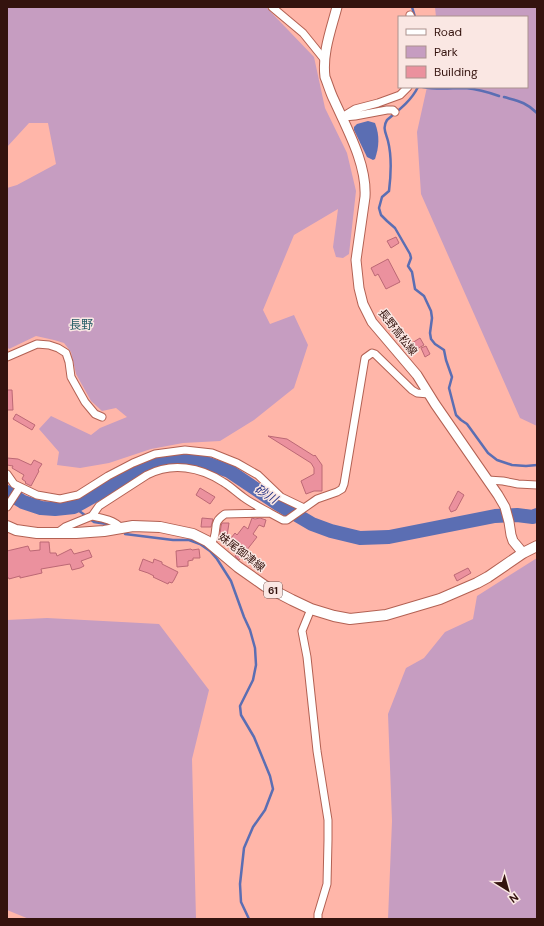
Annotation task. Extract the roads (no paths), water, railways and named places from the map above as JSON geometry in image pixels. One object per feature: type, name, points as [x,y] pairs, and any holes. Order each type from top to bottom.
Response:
[{"type":"main road","name":"長野高松線","points":[[337,7],[324,59],[324,68],[325,77],[364,173],[366,188],[364,213],[356,260],[358,288],[363,304],[372,322],[417,375],[498,495],[505,507],[513,541],[523,553]]},
{"type":"main road","name":"妹尾御津線","points":[[7,526],[16,530],[37,533],[104,531],[133,526],[160,527],[193,534],[207,541],[238,567],[266,586],[311,608],[334,616],[350,619],[386,615],[440,599],[466,589],[488,577],[523,553],[537,546]]},
{"type":"street","points":[[272,7],[303,34],[324,59]]},
{"type":"street","points":[[342,117],[355,109],[400,95],[407,88]]},
{"type":"street","points":[[342,117],[387,110],[393,110],[394,112]]},
{"type":"street","points":[[7,357],[37,344],[49,344],[66,353],[71,377],[85,402],[95,414],[102,417]]},
{"type":"street","points":[[57,533],[65,527],[92,516],[99,506],[147,476],[154,472],[167,469],[197,469],[210,474],[243,497],[283,520],[287,520],[317,500],[342,489],[365,358],[368,355],[372,353],[375,354],[412,390],[417,393],[429,394]]},
{"type":"street","points":[[7,474],[14,484],[37,495],[60,499],[78,495],[108,476],[155,454],[185,450],[212,454],[237,463],[258,475],[281,497],[304,508]]},
{"type":"street","points":[[488,480],[537,485]]},
{"type":"street","points":[[7,506],[20,486]]},
{"type":"street","points":[[211,544],[214,538],[217,521],[225,514],[270,513]]},
{"type":"street","points":[[92,516],[107,519],[121,528]]},
{"type":"street","points":[[311,608],[302,631],[307,657],[317,751],[328,820],[326,884],[318,919]]},
{"type":"water","points":[[368,121],[375,123],[377,128],[377,150],[375,159],[373,160],[367,157],[354,130],[354,127],[357,124]]},
{"type":"waterway","points":[[412,7],[415,16]]},
{"type":"waterway","points":[[417,88],[408,101],[387,120],[385,126],[391,160],[391,172],[389,191],[382,197],[379,208],[381,215],[395,228],[410,254],[411,258],[408,266],[412,272],[415,289],[424,296],[431,311],[431,339],[435,344],[444,350],[452,377],[449,388],[456,415],[467,424],[488,453],[497,460],[512,465],[537,465]]},
{"type":"waterway","points":[[428,88],[465,88]]},
{"type":"waterway","points":[[469,88],[499,96]]},
{"type":"waterway","points":[[504,97],[525,104],[537,113]]},
{"type":"waterway","name":"砂川","points":[[7,492],[23,502],[41,508],[55,509],[74,507],[152,464],[177,460],[200,461],[229,471],[278,504],[312,524],[331,531],[360,538],[389,537],[495,516],[517,515],[533,517],[537,515]]},
{"type":"waterway","points":[[74,507],[94,522],[113,525]]},
{"type":"waterway","points":[[125,534],[173,540],[189,540],[200,544],[210,551],[231,581],[250,630],[255,648],[256,665],[253,680],[240,706],[241,715],[254,737],[270,776],[273,789],[265,810],[253,827],[244,848],[240,884],[241,902],[249,919]]},
{"type":"district","name":"長野","points":[[81,325]]}]
